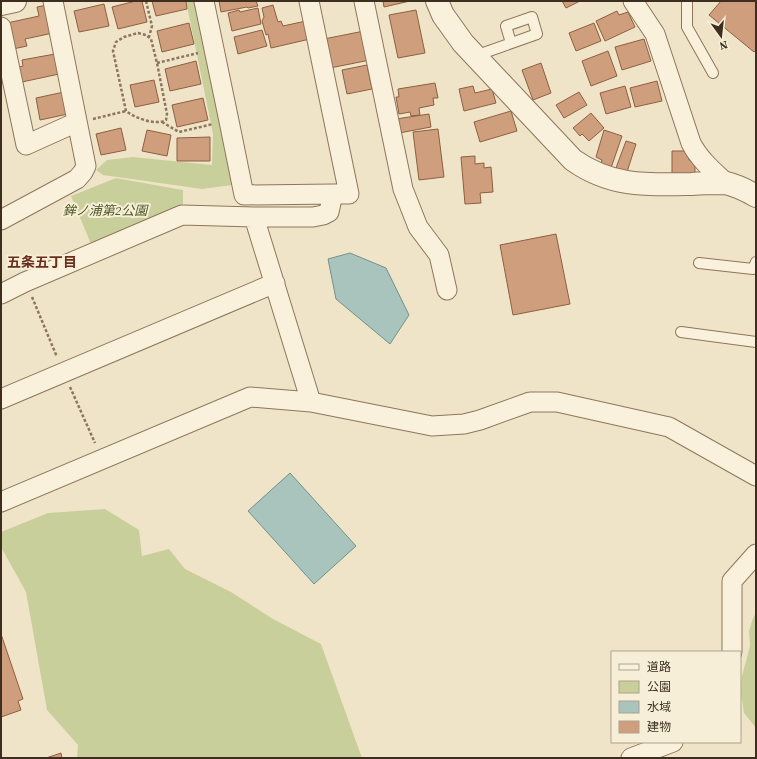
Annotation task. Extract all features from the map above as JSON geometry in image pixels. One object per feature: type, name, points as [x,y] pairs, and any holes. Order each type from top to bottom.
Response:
[{"type":"street","points":[[1,4],[16,1]]},
{"type":"street","points":[[1,220],[77,179],[86,166],[53,1]]},
{"type":"street","points":[[204,1],[230,121],[244,195],[349,194],[309,1]]},
{"type":"street","points":[[364,1],[403,189],[418,227],[439,255],[448,290]]},
{"type":"street","points":[[437,1],[442,15],[463,43],[573,160],[584,168],[611,179],[628,183],[658,185],[726,183],[744,189],[756,196]]},
{"type":"street","points":[[633,1],[655,34],[693,146],[700,158],[726,183]]},
{"type":"street","points":[[1,27],[26,145],[77,122]]},
{"type":"street","points":[[1,294],[25,282],[182,216],[323,216],[329,212],[333,194]]},
{"type":"street","points":[[254,217],[311,402]]},
{"type":"street","points":[[1,398],[275,283]]},
{"type":"street","points":[[1,502],[250,397],[311,402],[432,426],[464,424],[530,402],[557,402],[669,427],[756,476]]},
{"type":"street","points":[[732,651],[732,581],[756,554]]},
{"type":"street","points":[[631,758],[670,743]]},
{"type":"lane","points":[[687,1],[687,27],[713,73]]},
{"type":"lane","points":[[475,56],[512,43],[537,34],[532,17],[506,26],[512,43]]},
{"type":"lane","points":[[699,263],[753,269],[756,262]]},
{"type":"lane","points":[[681,332],[756,342]]},
{"type":"path","points":[[146,1],[152,26],[149,37]]},
{"type":"path","points":[[162,122],[166,120],[167,114],[151,39],[146,35],[138,33],[124,37],[116,42],[113,51],[126,111],[145,120],[162,122],[179,132],[230,121]]},
{"type":"path","points":[[157,63],[214,49]]},
{"type":"path","points":[[77,122],[126,111]]},
{"type":"green space","points":[[186,1],[196,1],[232,185],[202,189],[103,175],[96,170],[107,160],[133,157],[212,165],[213,134]]},
{"type":"green space","name":"鉾ノ浦第2公園","points":[[116,178],[183,190],[183,205],[91,244],[71,196]]},
{"type":"green space","points":[[105,509],[139,530],[142,556],[169,549],[185,569],[231,592],[273,619],[321,644],[362,758],[77,758],[78,745],[47,710],[26,592],[1,547],[1,532],[48,513]]},
{"type":"green space","points":[[756,613],[756,728],[744,713],[741,694],[742,676],[750,646],[749,631]]},
{"type":"water","points":[[350,253],[386,268],[409,315],[390,344],[336,299],[328,259]]},
{"type":"water","points":[[290,473],[356,546],[314,584],[248,511]]},
{"type":"building","points":[[142,1],[147,22],[118,29],[112,7]]},
{"type":"building","points":[[152,1],[186,1],[187,9],[156,16]]},
{"type":"building","points":[[219,1],[256,1],[258,6],[221,12]]},
{"type":"building","points":[[383,1],[410,1],[384,7]]},
{"type":"building","points":[[562,1],[580,1],[566,8]]},
{"type":"building","points":[[721,1],[756,1],[756,50],[754,52],[709,15]]},
{"type":"building","points":[[104,4],[109,26],[79,32],[74,11]]},
{"type":"building","points":[[47,5],[53,33],[25,39],[27,46],[13,49],[7,23],[39,16],[37,7]]},
{"type":"building","points":[[273,5],[278,22],[281,21],[283,26],[306,21],[310,39],[271,48],[268,34],[266,35],[262,21],[264,17],[262,8]]},
{"type":"building","points":[[258,8],[261,24],[232,31],[228,13]]},
{"type":"building","points":[[416,10],[425,53],[398,58],[389,15]]},
{"type":"building","points":[[617,11],[619,15],[628,12],[635,27],[605,41],[596,21]]},
{"type":"building","points":[[189,23],[194,44],[162,52],[157,31]]},
{"type":"building","points":[[594,23],[601,41],[576,51],[569,33]]},
{"type":"building","points":[[262,30],[267,46],[238,54],[234,37]]},
{"type":"building","points":[[364,31],[370,60],[330,68],[324,39]]},
{"type":"building","points":[[644,39],[651,61],[622,70],[615,47]]},
{"type":"building","points":[[608,51],[617,76],[591,86],[582,61]]},
{"type":"building","points":[[55,54],[59,74],[22,82],[19,67],[23,66],[22,60]]},
{"type":"building","points":[[196,61],[201,84],[170,91],[165,69]]},
{"type":"building","points":[[541,63],[551,93],[533,100],[522,70]]},
{"type":"building","points":[[367,65],[372,89],[347,94],[342,70]]},
{"type":"building","points":[[154,80],[159,102],[135,107],[130,85]]},
{"type":"building","points":[[657,81],[662,101],[635,107],[630,88]]},
{"type":"building","points":[[435,83],[438,98],[433,98],[434,105],[419,108],[420,115],[411,116],[410,112],[399,114],[396,97],[399,97],[398,89]]},
{"type":"building","points":[[473,86],[475,93],[492,89],[496,103],[464,111],[459,89]]},
{"type":"building","points":[[625,86],[631,107],[606,114],[600,93]]},
{"type":"building","points":[[64,92],[68,114],[40,120],[36,98]]},
{"type":"building","points":[[579,92],[587,105],[564,118],[556,105]]},
{"type":"building","points":[[203,98],[208,120],[177,127],[172,105]]},
{"type":"building","points":[[511,111],[517,131],[480,142],[474,122]]},
{"type":"building","points":[[591,113],[604,128],[589,141],[582,134],[580,136],[573,128]]},
{"type":"building","points":[[429,114],[431,127],[399,133],[396,119]]},
{"type":"building","points":[[121,128],[126,150],[101,155],[96,134]]},
{"type":"building","points":[[438,129],[444,177],[419,180],[413,132]]},
{"type":"building","points":[[147,130],[171,135],[167,156],[142,151]]},
{"type":"building","points":[[604,130],[622,136],[611,168],[601,164],[602,160],[596,157]]},
{"type":"building","points":[[210,137],[210,161],[177,161],[177,138]]},
{"type":"building","points":[[626,141],[636,144],[627,172],[616,168]]},
{"type":"building","points":[[672,151],[689,151],[689,160],[695,160],[695,174],[672,174]]},
{"type":"building","points":[[475,156],[475,164],[484,163],[484,168],[491,167],[493,192],[480,193],[481,203],[465,204],[461,157]]},
{"type":"building","points":[[556,234],[570,304],[513,315],[500,245]]},
{"type":"building","points":[[1,634],[23,699],[18,701],[21,710],[1,717]]},
{"type":"building","points":[[61,753],[62,758],[46,758]]},
{"type":"district","name":"五条五丁目","points":[[42,262]]}]
